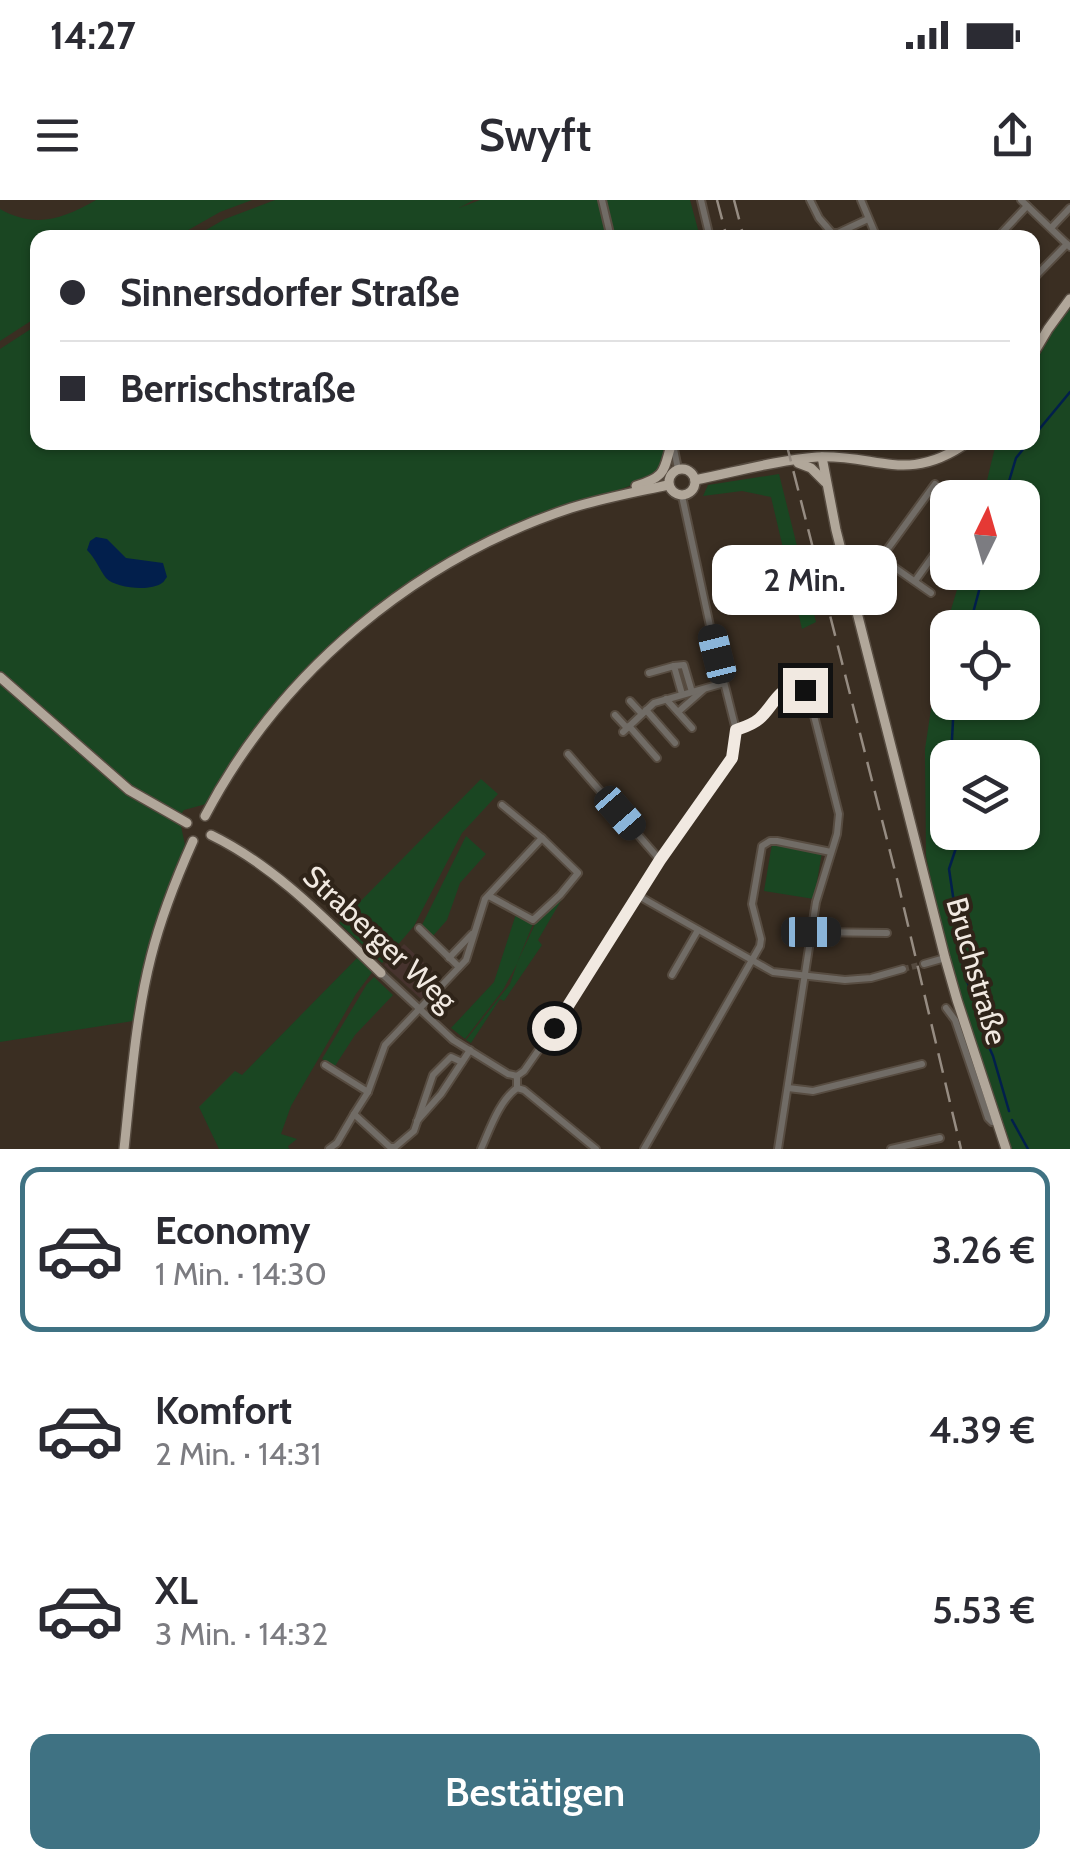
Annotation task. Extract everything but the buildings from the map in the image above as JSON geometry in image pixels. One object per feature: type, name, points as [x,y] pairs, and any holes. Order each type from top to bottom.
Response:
[{"type":"main road","points":[[1040,344],[1070,299]]},
{"type":"main road","points":[[611,497],[661,475],[671,450]]},
{"type":"main road","points":[[695,480],[822,457],[912,465],[955,450]]},
{"type":"main road","name":"Bruchstraße","points":[[822,457],[957,1000],[1006,1149]]},
{"type":"main road","points":[[790,461],[811,468],[826,484]]},
{"type":"main road","points":[[678,470],[690,472],[695,480],[694,489],[682,496],[673,493],[668,485],[670,475],[678,470]]},
{"type":"main road","points":[[205,816],[243,753],[284,700],[373,614],[440,568],[488,542],[544,518],[611,497],[668,485]]},
{"type":"main road","points":[[0,677],[129,790],[187,822]]},
{"type":"main road","points":[[194,816],[205,816],[211,822],[211,835],[205,841],[192,841],[186,831],[187,822],[194,816]]},
{"type":"main road","name":"Straberger Weg","points":[[211,835],[247,854],[278,878],[381,974]]},
{"type":"main road","points":[[124,1149],[137,1032],[151,958],[192,841]]},
{"type":"street","points":[[602,200],[609,230]]},
{"type":"street","points":[[701,200],[708,230]]},
{"type":"street","points":[[810,200],[829,230]]},
{"type":"street","points":[[861,200],[873,230]]},
{"type":"street","points":[[1003,230],[1024,203],[1069,246],[1040,273]]},
{"type":"street","points":[[1050,228],[1070,208]]},
{"type":"street","points":[[846,230],[868,219]]},
{"type":"street","points":[[674,450],[678,470]]},
{"type":"street","points":[[851,586],[868,576],[930,492]]},
{"type":"street","points":[[517,1088],[517,1076],[564,1014],[637,895],[732,758],[736,730],[682,496]]},
{"type":"street","points":[[882,558],[932,594]]},
{"type":"street","points":[[915,582],[930,561]]},
{"type":"street","points":[[649,672],[684,665],[692,692]]},
{"type":"street","points":[[674,666],[682,694]]},
{"type":"street","points":[[626,729],[654,703],[724,683]]},
{"type":"street","points":[[736,730],[761,718],[785,689],[795,686],[805,690],[839,814],[838,834],[816,902],[778,1149]]},
{"type":"street","points":[[678,712],[703,688]]},
{"type":"street","points":[[666,699],[692,728]]},
{"type":"street","points":[[630,701],[675,743]]},
{"type":"street","points":[[615,715],[657,758]]},
{"type":"street","points":[[568,754],[660,860]]},
{"type":"street","points":[[489,896],[533,920],[578,873],[502,805]]},
{"type":"street","points":[[329,1149],[342,1136],[368,1092],[385,1045],[460,968],[468,956],[485,899],[542,838]]},
{"type":"street","points":[[644,1149],[761,940],[752,904],[762,846],[777,841],[831,852]]},
{"type":"street","points":[[637,895],[773,972],[860,980],[903,969]]},
{"type":"street","points":[[419,928],[460,968]]},
{"type":"street","points":[[672,975],[698,930]]},
{"type":"street","points":[[448,958],[474,931]]},
{"type":"street","points":[[811,932],[888,933]]},
{"type":"street","points":[[924,964],[946,958]]},
{"type":"street","name":"Straberger Weg","points":[[381,974],[452,1040],[517,1076]]},
{"type":"street","name":"Bruchstraße","points":[[946,1008],[956,1020],[988,1118],[992,1122],[997,1120]]},
{"type":"street","points":[[417,1121],[441,1094],[470,1050]]},
{"type":"street","points":[[354,1114],[390,1147],[398,1146],[414,1130],[433,1075],[451,1057],[462,1062]]},
{"type":"street","points":[[788,1088],[813,1091],[922,1064]]},
{"type":"street","points":[[325,1065],[368,1092]]},
{"type":"street","points":[[480,1149],[506,1099],[517,1088],[596,1149]]},
{"type":"street","points":[[891,1149],[940,1138]]},
{"type":"shaded area","points":[[404,944],[439,980],[421,999],[384,965]]},
{"type":"green space","points":[[96,200],[252,200],[188,230],[30,230],[30,322],[0,341],[0,209],[37,220],[72,212]]},
{"type":"green space","points":[[275,200],[474,200],[459,208],[480,200],[690,200],[698,230],[206,230]]},
{"type":"green space","points":[[1070,308],[1070,1149],[1012,1149],[947,955],[926,856],[925,749],[930,716],[930,720],[1040,720],[1040,610],[951,610],[957,590],[1040,590],[1040,480],[987,480],[994,450],[1040,450],[1040,355]]},
{"type":"green space","points":[[30,330],[30,450],[664,450],[661,465],[648,477],[523,522],[455,556],[382,603],[338,640],[286,694],[206,804],[184,810],[176,821],[185,845],[148,954],[133,1021],[0,1042],[0,349]]},
{"type":"green space","points":[[779,474],[816,622],[802,629],[771,497],[742,491],[703,496],[708,485]]},
{"type":"green space","points":[[481,779],[498,794],[462,833],[414,926],[382,963],[339,923]]},
{"type":"green space","points":[[466,836],[486,854],[460,883],[447,920],[432,937],[421,927]]},
{"type":"green space","points":[[772,844],[822,852],[814,899],[764,891]]},
{"type":"green space","points":[[569,887],[538,940],[542,945],[471,1043],[466,1040],[510,984],[517,964],[503,990],[465,1039],[451,1028],[494,982],[516,914],[533,924],[517,963],[535,924]]},
{"type":"green space","points":[[359,956],[373,971],[291,1106],[281,1134],[297,1139],[289,1149],[219,1149],[199,1107],[235,1071],[242,1075]]},
{"type":"green space","points":[[374,977],[393,995],[355,1035],[335,1066],[322,1059]]},
{"type":"water","points":[[96,537],[107,539],[126,558],[163,563],[167,577],[157,586],[141,588],[110,581],[87,550]]},
{"type":"waterway","points":[[1040,428],[1070,392]]},
{"type":"waterway","points":[[1009,480],[1022,450]]},
{"type":"waterway","points":[[974,610],[979,590]]},
{"type":"waterway","points":[[952,740],[953,720]]},
{"type":"waterway","points":[[955,850],[949,869],[965,977],[980,1010],[1009,1111]]},
{"type":"waterway","points":[[1012,1120],[1028,1149]]},
{"type":"tunnel","points":[[903,969],[924,964]]},
{"type":"railway","points":[[717,200],[725,230]]},
{"type":"railway","points":[[734,200],[742,230]]},
{"type":"railway","points":[[788,450],[961,1149]]},
{"type":"route","points":[[554,1028],[660,860],[732,758],[736,730],[761,718],[785,689],[799,686],[805,690]]}]
